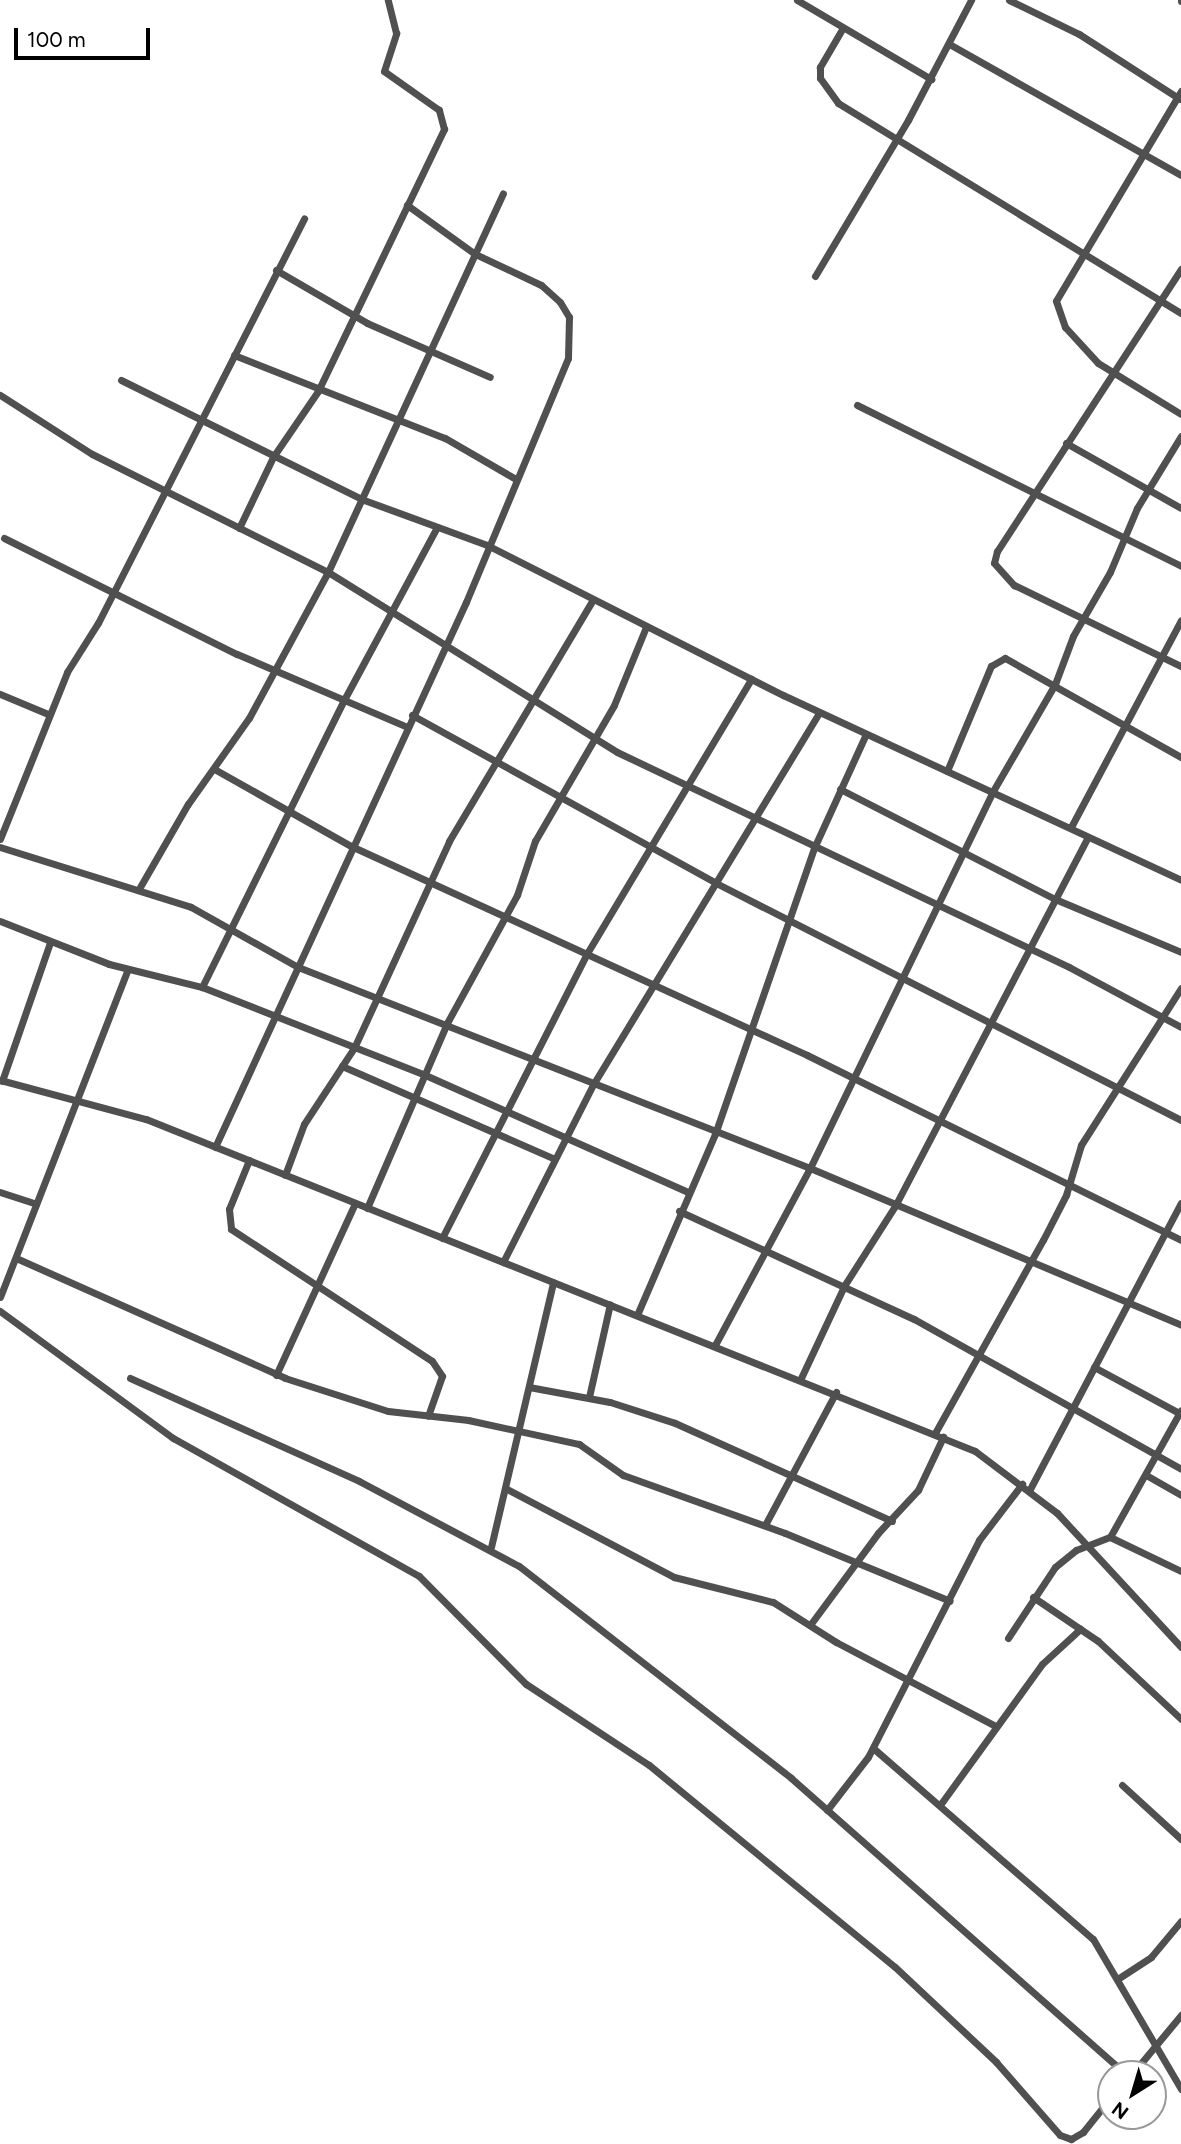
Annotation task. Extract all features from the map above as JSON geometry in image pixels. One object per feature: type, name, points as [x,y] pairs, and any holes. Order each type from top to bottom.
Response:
[{"type":"street","points":[[239,528],[273,457],[318,391],[444,129],[439,110],[384,71],[396,33],[388,0]]},
{"type":"street","points":[[797,0],[841,31],[931,79]]},
{"type":"street","points":[[815,276],[951,45],[971,0]]},
{"type":"street","points":[[1009,0],[1079,34],[1180,96],[1061,286],[1059,316],[1093,358],[1181,414]]},
{"type":"street","points":[[841,31],[820,68],[820,78],[838,103],[896,141],[1181,313]]},
{"type":"street","points":[[951,45],[1181,175]]},
{"type":"street","points":[[140,887],[188,804],[216,770],[275,670],[328,572],[364,500],[396,423],[503,193]]},
{"type":"street","points":[[215,1147],[446,644],[514,478],[568,358],[569,317],[541,285],[475,254],[407,205]]},
{"type":"street","points":[[0,839],[48,714],[113,593],[304,218]]},
{"type":"street","points":[[1181,269],[1034,491],[994,563],[1014,585],[1181,666]]},
{"type":"street","points":[[276,270],[355,316],[490,377]]},
{"type":"street","points":[[234,355],[396,423],[445,438],[514,478]]},
{"type":"street","points":[[121,380],[364,500],[487,545],[592,601],[819,713],[1181,880]]},
{"type":"street","points":[[0,395],[69,441],[163,491],[328,572],[393,610],[595,739],[684,786],[937,905],[1181,1027]]},
{"type":"street","points":[[857,405],[1181,566]]},
{"type":"street","points":[[715,1345],[810,1168],[901,976],[993,792],[1055,684],[1083,619],[1124,537],[1148,490],[1181,436]]},
{"type":"street","points":[[1066,443],[1181,508]]},
{"type":"street","points":[[202,987],[229,927],[292,809],[345,698],[437,527]]},
{"type":"street","points":[[4,538],[275,670],[407,727]]},
{"type":"street","points":[[285,1175],[304,1124],[354,1048],[428,883],[494,764],[592,601]]},
{"type":"street","points":[[1071,827],[1181,620]]},
{"type":"street","points":[[367,1208],[413,1096],[447,1023],[504,919],[525,862],[595,739],[646,627]]},
{"type":"street","points":[[947,771],[996,661],[1005,658],[1181,757]]},
{"type":"street","points":[[442,1238],[504,1108],[586,955],[651,848],[684,786],[751,679]]},
{"type":"street","points":[[0,694],[48,714]]},
{"type":"street","points":[[503,1262],[594,1083],[651,984],[819,713]]},
{"type":"street","points":[[412,715],[494,764],[716,883],[1181,1120]]},
{"type":"street","points":[[638,1315],[679,1211],[715,1134],[748,1028],[814,848],[866,734]]},
{"type":"street","points":[[216,770],[292,809],[351,846],[504,919],[854,1078],[935,1121],[1070,1183],[1181,1240]]},
{"type":"street","points":[[841,789],[1055,899],[1181,952]]},
{"type":"street","points":[[801,1378],[844,1286],[895,1206],[935,1121],[1029,951],[1087,838]]},
{"type":"street","points":[[0,847],[140,887],[229,927],[298,967],[531,1056],[715,1134],[810,1168],[1126,1305],[1181,1325]]},
{"type":"street","points":[[0,921],[50,942],[128,969],[202,987],[275,1018],[423,1074],[567,1135],[688,1192]]},
{"type":"street","points":[[50,942],[1,1081],[146,1119],[935,1433],[1030,1489],[1088,1546],[1181,1647]]},
{"type":"street","points":[[0,1297],[73,1100],[128,969]]},
{"type":"street","points":[[935,1433],[1031,1263],[1070,1183],[1081,1145],[1181,988]]},
{"type":"street","points":[[342,1066],[555,1159]]},
{"type":"street","points":[[249,1160],[229,1209],[231,1229],[317,1289],[439,1368],[442,1376],[428,1416]]},
{"type":"street","points":[[0,1192],[36,1204]]},
{"type":"street","points":[[276,1375],[355,1203]]},
{"type":"street","points":[[1030,1489],[1181,1203]]},
{"type":"street","points":[[679,1211],[844,1286],[980,1357],[1181,1469]]},
{"type":"street","points":[[16,1258],[276,1375],[388,1411],[585,1446],[623,1475],[765,1525],[950,1601]]},
{"type":"street","points":[[491,1547],[507,1489],[553,1282]]},
{"type":"street","points":[[589,1397],[610,1304]]},
{"type":"street","points":[[0,1311],[173,1438],[418,1576],[518,1677],[649,1765],[895,1967],[996,2062],[1060,2135],[1071,2139],[1083,2132],[1097,2114]]},
{"type":"street","points":[[1008,1638],[1033,1597],[1069,1554],[1110,1537],[1181,1412],[1094,1367]]},
{"type":"street","points":[[130,1378],[491,1547],[827,1810],[1110,2060]]},
{"type":"street","points":[[529,1387],[589,1397],[676,1423],[792,1473],[892,1521]]},
{"type":"street","points":[[765,1525],[836,1392]]},
{"type":"street","points":[[810,1625],[856,1563],[918,1490],[943,1437]]},
{"type":"street","points":[[1146,1475],[1181,1495]]},
{"type":"street","points":[[827,1810],[873,1748],[979,1540],[1022,1484]]},
{"type":"street","points":[[507,1489],[674,1577],[755,1595],[995,1726]]},
{"type":"street","points":[[1110,1537],[1181,1571]]},
{"type":"street","points":[[1033,1597],[1080,1629],[1181,1719]]},
{"type":"street","points":[[940,1804],[1042,1664],[1080,1629]]},
{"type":"street","points":[[873,1748],[1075,1919],[1119,1978],[1156,2051],[1181,2089]]},
{"type":"street","points":[[1122,1785],[1181,1839]]},
{"type":"street","points":[[1119,1978],[1151,1957],[1181,1922]]},
{"type":"street","points":[[1147,2060],[1181,2015]]}]
